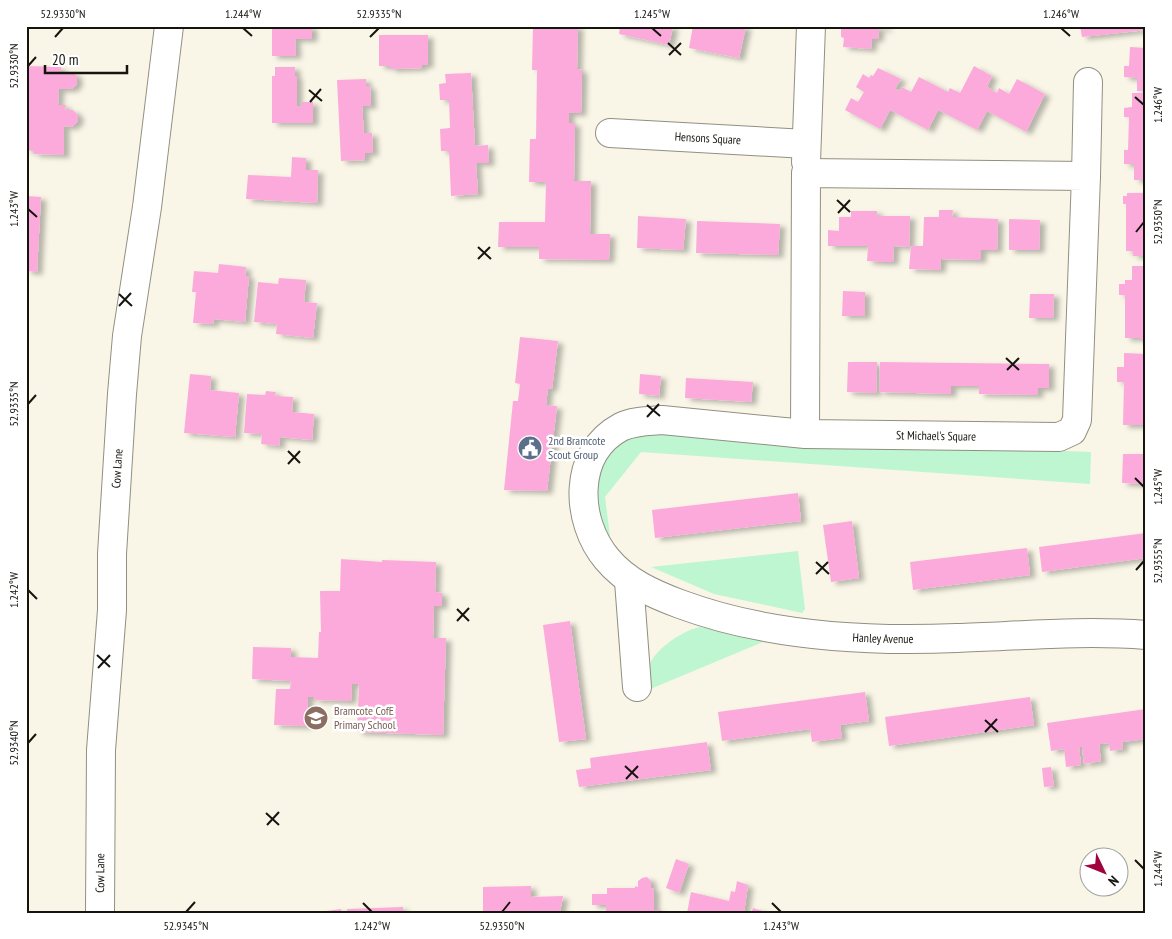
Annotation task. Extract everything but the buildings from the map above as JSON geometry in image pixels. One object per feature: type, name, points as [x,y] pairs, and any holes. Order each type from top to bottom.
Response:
[{"type":"street","name":"Cow Lane","points":[[100,913],[101,750],[112,610],[112,554],[122,394],[169,26]]},
{"type":"street","points":[[804,434],[806,144],[811,26]]},
{"type":"street","name":"St Michael's Square","points":[[804,434],[1059,437],[1072,431],[1077,420],[1088,82]]},
{"type":"street","name":"Hensons Square","points":[[610,133],[806,144]]},
{"type":"street","points":[[806,173],[1086,176]]},
{"type":"street","name":"Hanley Avenue","points":[[804,434],[662,420],[628,424],[613,432],[590,459],[584,473],[583,500],[598,546],[606,558],[630,581],[658,595],[705,613],[730,620],[815,634],[885,638],[955,638],[1031,634],[1146,635]]},
{"type":"street","points":[[630,581],[638,687]]},
{"type":"green space","points":[[657,434],[1091,452],[1090,484],[641,452],[605,497],[610,536],[606,537],[594,500],[593,492],[597,474],[607,457],[630,437]]},
{"type":"green space","points":[[798,551],[805,609],[802,613],[714,594],[651,567]]},
{"type":"green space","points":[[699,627],[763,636],[763,642],[648,690],[648,670],[655,656],[676,637]]},
{"type":"place","name":"2nd Bramcote Scout Group","points":[[530,448]]},
{"type":"place","name":"Bramcote CofE Primary School","points":[[316,718]]}]
